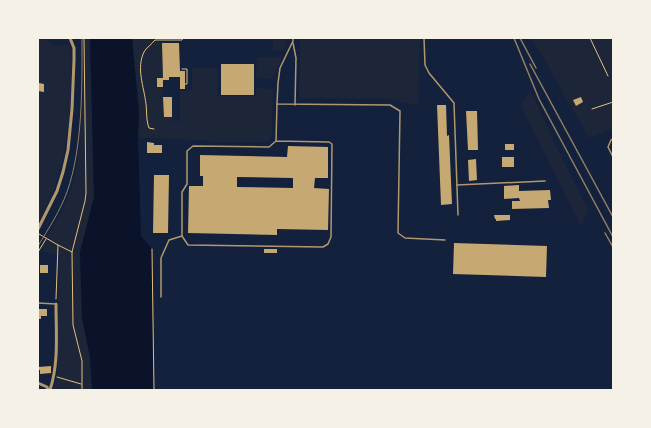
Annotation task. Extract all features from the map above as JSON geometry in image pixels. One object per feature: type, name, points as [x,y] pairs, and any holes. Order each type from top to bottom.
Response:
[{"type":"street","points":[[38,229],[57,191],[64,172],[68,150],[72,109],[74,60],[74,48],[70,38]]},
{"type":"street","points":[[38,383],[47,387],[49,390],[55,377],[56,304]]},
{"type":"lane","points":[[424,38],[425,66],[454,103],[458,215]]},
{"type":"lane","points":[[276,141],[280,68],[293,39]]},
{"type":"lane","points":[[293,39],[296,58],[294,105]]},
{"type":"lane","points":[[277,104],[390,105],[400,111],[398,234],[405,238],[445,240]]},
{"type":"lane","points":[[613,139],[608,147],[613,157]]},
{"type":"lane","points":[[276,141],[329,142],[332,144],[331,237],[328,244],[324,246],[188,245],[182,236],[182,192],[187,184],[187,151],[193,146],[269,147],[276,141]]},
{"type":"lane","points":[[457,185],[545,181]]},
{"type":"lane","points":[[161,297],[161,258],[169,240],[182,236]]},
{"type":"lane","points":[[38,303],[56,304]]},
{"type":"path","points":[[82,390],[82,361],[73,325],[72,252],[86,193],[84,38]]},
{"type":"path","points":[[154,129],[149,128],[147,123],[141,67],[144,51],[155,40],[182,40],[183,38]]},
{"type":"path","points":[[590,38],[608,76]]},
{"type":"path","points":[[182,69],[187,69],[187,84],[185,84]]},
{"type":"path","points":[[592,109],[613,102]]},
{"type":"path","points":[[38,233],[72,252]]},
{"type":"path","points":[[38,252],[46,238]]},
{"type":"path","points":[[56,304],[58,245]]},
{"type":"path","points":[[152,249],[154,390]]},
{"type":"path","points":[[55,377],[82,384]]},
{"type":"shaded area","points":[[38,38],[47,38],[47,41],[58,46],[68,44],[72,64],[69,121],[64,156],[54,189],[38,223]]},
{"type":"shaded area","points":[[85,38],[90,38],[94,197],[80,252],[82,318],[90,357],[92,390],[53,390],[57,376],[59,255],[38,250],[62,211],[74,179],[78,161]]},
{"type":"shaded area","points":[[90,38],[132,38],[139,112],[138,138],[141,236],[152,249],[154,390],[92,390],[90,357],[82,318],[80,252],[94,197]]},
{"type":"shaded area","points":[[132,38],[151,38],[162,43],[163,78],[157,78],[163,87],[164,117],[172,117],[172,121],[180,121],[180,91],[192,90],[192,68],[218,68],[217,96],[256,96],[256,88],[273,89],[272,137],[267,142],[209,142],[206,140],[138,138],[139,112]]},
{"type":"shaded area","points":[[273,38],[288,38],[285,49],[280,51],[273,50]]},
{"type":"shaded area","points":[[300,38],[420,38],[418,106],[389,99],[299,98]]},
{"type":"shaded area","points":[[532,38],[613,38],[613,128],[589,138]]},
{"type":"shaded area","points":[[257,57],[282,57],[273,79],[256,78]]},
{"type":"shaded area","points":[[530,89],[555,144],[588,210],[581,226],[521,106]]},
{"type":"building","points":[[162,43],[179,43],[180,71],[185,71],[185,89],[180,89],[180,77],[169,77],[169,80],[163,80],[163,87],[157,87],[157,78],[163,78]]},
{"type":"building","points":[[221,64],[254,64],[254,95],[221,95]]},
{"type":"building","points":[[39,83],[44,84],[44,92],[38,91]]},
{"type":"building","points":[[163,97],[172,97],[172,117],[164,117]]},
{"type":"building","points":[[581,97],[583,102],[576,106],[573,100]]},
{"type":"building","points":[[437,105],[446,105],[452,204],[441,205]]},
{"type":"building","points":[[466,111],[477,111],[478,150],[468,150]]},
{"type":"building","points":[[147,142],[154,143],[154,145],[162,145],[162,153],[147,153]]},
{"type":"building","points":[[505,144],[514,144],[514,150],[505,150]]},
{"type":"building","points":[[288,146],[328,147],[328,178],[315,178],[314,188],[329,189],[328,230],[277,229],[277,235],[188,233],[189,186],[203,186],[203,176],[200,176],[200,155],[287,157]],"holes":[[[237,177],[293,178],[293,188],[237,187]]]},
{"type":"building","points":[[502,157],[514,157],[514,167],[502,167]]},
{"type":"building","points":[[476,159],[477,180],[469,181],[468,160]]},
{"type":"building","points":[[154,175],[169,175],[168,233],[153,233]]},
{"type":"building","points":[[519,185],[519,191],[550,190],[551,200],[548,200],[549,208],[512,209],[512,201],[520,201],[519,198],[504,199],[504,186]]},
{"type":"building","points":[[494,215],[510,215],[510,220],[496,221]]},
{"type":"building","points":[[454,243],[547,246],[546,277],[453,274]]},
{"type":"building","points":[[264,249],[277,249],[277,253],[264,253]]},
{"type":"building","points":[[40,265],[48,265],[48,273],[40,273]]},
{"type":"building","points":[[38,309],[47,309],[47,316],[41,316],[41,319],[38,319]]},
{"type":"building","points":[[51,366],[51,373],[40,374],[40,370],[38,370],[38,367]]},
{"type":"tram line","points":[[38,246],[61,206],[67,192],[76,156],[79,136],[82,38]]},
{"type":"railway","points":[[514,38],[539,99],[613,237]]},
{"type":"railway","points":[[520,38],[536,68]]},
{"type":"railway","points":[[530,64],[613,217]]},
{"type":"railway","points":[[605,233],[613,247]]}]
